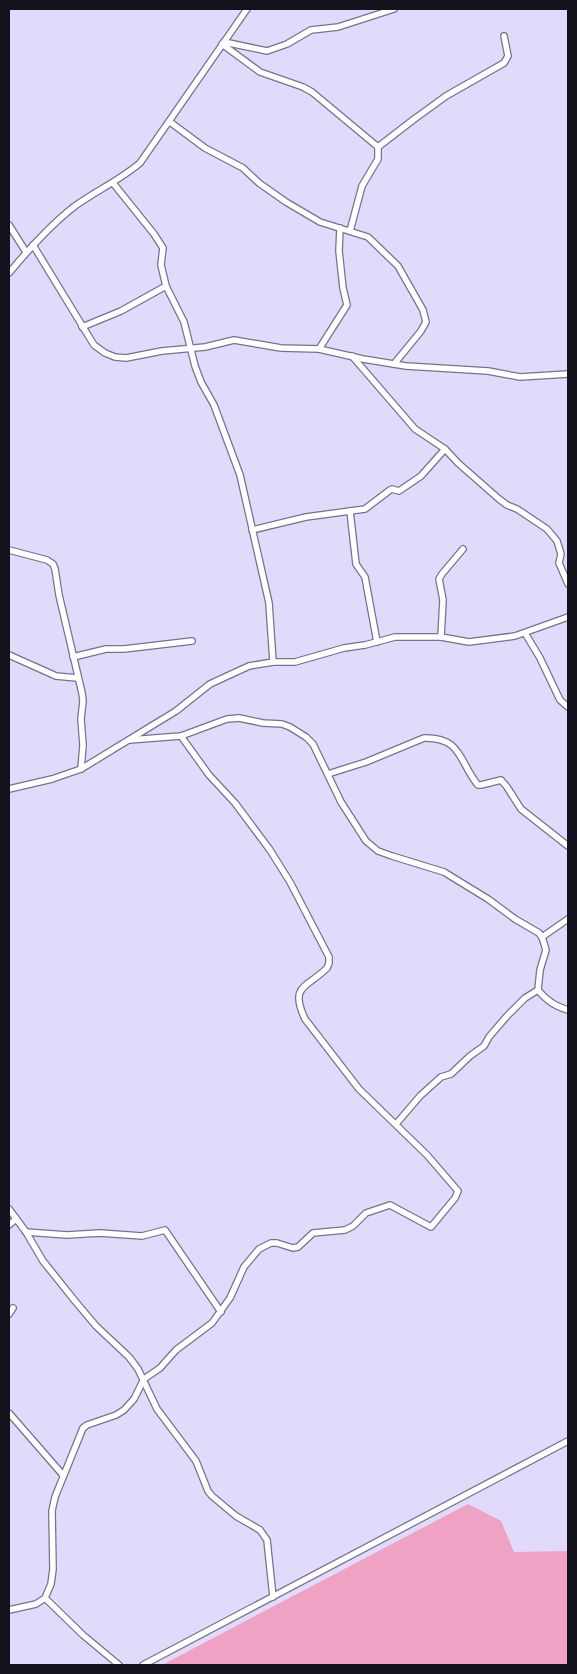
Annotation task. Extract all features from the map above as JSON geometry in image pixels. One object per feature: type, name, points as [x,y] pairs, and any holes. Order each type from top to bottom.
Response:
[{"type":"street","points":[[9,273],[26,252],[69,211],[140,163],[247,9]]},
{"type":"street","points":[[223,43],[267,51],[274,50],[311,30],[338,28],[385,10],[394,9]]},
{"type":"street","points":[[378,147],[446,96],[504,63],[508,56],[504,36]]},
{"type":"street","points":[[223,43],[260,72],[312,92],[378,147]]},
{"type":"street","points":[[170,122],[206,148],[243,168],[259,183],[286,202],[320,222],[368,237],[398,266],[411,286],[426,318],[425,326],[394,364]]},
{"type":"street","points":[[350,231],[362,186],[378,159],[378,147]]},
{"type":"street","points":[[113,183],[161,243],[163,254],[161,265],[166,286],[184,322],[201,382],[214,405],[240,475],[269,603],[273,662]]},
{"type":"street","points":[[9,226],[26,252]]},
{"type":"street","points":[[319,349],[347,305],[339,251],[340,228]]},
{"type":"street","points":[[33,245],[94,345],[115,357],[126,358],[162,351],[205,347],[234,340],[281,348],[319,349],[394,364],[436,369],[488,371],[520,377],[568,374]]},
{"type":"street","points":[[82,327],[121,311],[166,286]]},
{"type":"street","points":[[352,356],[415,429],[445,449],[499,499],[547,530],[557,541],[561,554],[559,563],[568,584]]},
{"type":"street","points":[[252,530],[285,520],[368,508],[390,490],[399,491],[414,481],[427,471],[445,449]]},
{"type":"street","points":[[350,511],[356,564],[366,581],[377,642]]},
{"type":"street","points":[[9,550],[48,560],[55,569],[83,701],[81,769]]},
{"type":"street","points":[[441,637],[443,600],[439,579],[463,550]]},
{"type":"street","points":[[9,789],[52,779],[81,769],[188,703],[210,684],[249,666],[273,662],[295,662],[344,648],[395,637],[441,637],[470,642],[515,636],[568,617]]},
{"type":"street","points":[[524,633],[540,658],[560,700],[568,707]]},
{"type":"street","points":[[73,657],[106,650],[192,641]]},
{"type":"street","points":[[9,655],[48,674],[77,678]]},
{"type":"street","points":[[129,740],[181,736],[227,719],[239,718],[263,723],[282,724],[290,727],[313,744],[341,802],[366,841],[378,850],[444,872],[539,933],[546,950],[540,970],[538,990],[548,1001],[568,1010]]},
{"type":"street","points":[[9,1610],[36,1604],[45,1598],[53,1569],[52,1511],[55,1497],[83,1428],[124,1410],[134,1399],[144,1379],[160,1368],[176,1350],[205,1329],[221,1312],[230,1298],[247,1262],[258,1249],[277,1243],[294,1248],[298,1247],[313,1233],[345,1230],[353,1226],[366,1213],[390,1205],[429,1226],[433,1224],[455,1198],[458,1191],[427,1155],[355,1084],[305,1019],[298,998],[300,990],[327,968],[329,957],[290,882],[270,850],[236,803],[209,775],[181,736]]},
{"type":"street","points":[[328,774],[366,762],[424,738],[443,741],[458,750],[478,784],[481,785],[500,780],[507,787],[520,809],[568,846]]},
{"type":"street","points":[[542,937],[568,919]]},
{"type":"street","points":[[396,1124],[420,1096],[441,1077],[451,1074],[484,1046],[492,1032],[507,1016],[525,998],[538,990]]},
{"type":"street","points":[[9,1209],[26,1232],[43,1261],[75,1302],[96,1326],[129,1358],[144,1379],[157,1409],[196,1461],[208,1491],[236,1516],[264,1534],[268,1546],[273,1597]]},
{"type":"street","points":[[9,1225],[16,1218]]},
{"type":"street","points":[[26,1232],[67,1235],[100,1233],[142,1236],[165,1230],[221,1312]]},
{"type":"street","points":[[9,1314],[13,1308]]},
{"type":"street","points":[[9,1413],[63,1475]]},
{"type":"street","points":[[143,1665],[568,1441]]},
{"type":"street","points":[[45,1598],[82,1635],[119,1665]]},
{"type":"shaded area","points":[[468,1504],[501,1521],[514,1552],[568,1551],[568,1665],[162,1665]]}]
